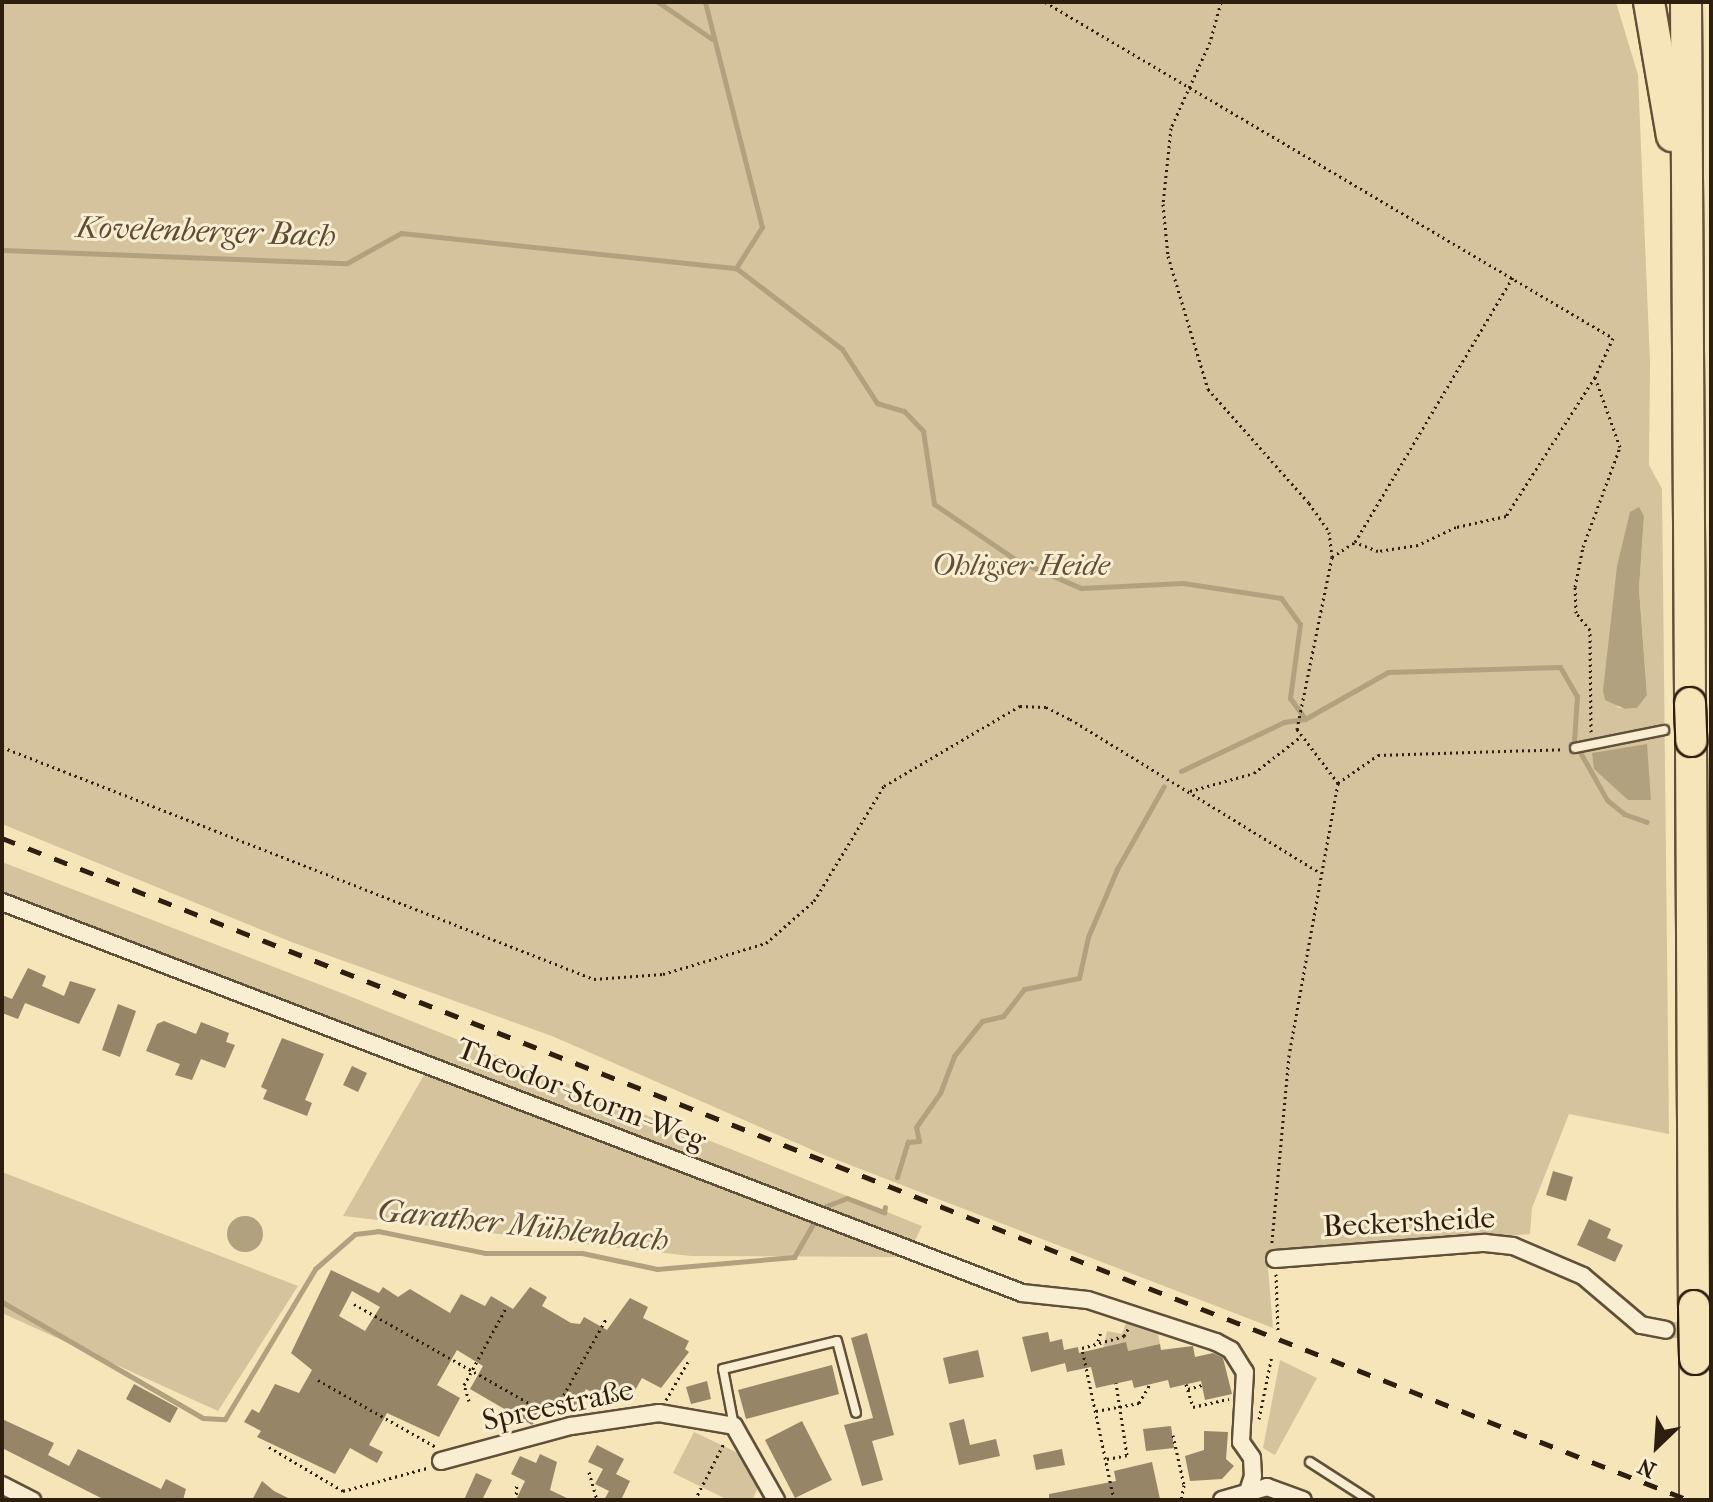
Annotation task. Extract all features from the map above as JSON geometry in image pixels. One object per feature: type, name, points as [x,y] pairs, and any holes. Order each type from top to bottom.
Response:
[{"type":"highway","points":[[1649,2],[1687,225]]},
{"type":"highway","points":[[1686,2],[1690,703],[1677,736],[1694,1306],[1695,1485]]},
{"type":"street","name":"Theodor-Storm-Weg","points":[[2,902],[1022,1293],[1088,1300],[1231,1350],[1245,1372],[1241,1442],[1252,1458]]},
{"type":"street","name":"Beckersheide","points":[[1275,1259],[1485,1243],[1513,1246],[1583,1276],[1641,1325],[1666,1330]]},
{"type":"street","name":"Spreestraße","points":[[440,1455],[571,1426],[659,1413],[734,1426]]},
{"type":"street","points":[[734,1426],[776,1500]]},
{"type":"street","points":[[1246,1496],[1252,1458]]},
{"type":"street","points":[[2,1485],[32,1500]]},
{"type":"street","points":[[1222,1500],[1246,1496],[1267,1487],[1303,1500]]},
{"type":"lane","points":[[1575,748],[1677,736]]},
{"type":"lane","points":[[734,1426],[723,1369],[837,1341],[856,1413]]},
{"type":"lane","points":[[1310,1462],[1369,1500]]},
{"type":"path","points":[[1045,2],[1613,338],[1595,377],[1506,516],[1456,527],[1418,545],[1378,551],[1355,542]]},
{"type":"path","points":[[1221,2],[1210,42],[1187,86],[1171,128],[1163,204],[1168,256],[1196,360],[1219,405],[1329,532],[1332,557],[1297,729],[1299,738],[1332,770],[1338,783],[1289,1055],[1270,1230]]},
{"type":"path","points":[[1332,557],[1355,542],[1513,277]]},
{"type":"path","points":[[1591,744],[1590,630],[1576,613],[1575,587],[1583,547],[1620,447],[1595,377]]},
{"type":"path","points":[[2,747],[594,979],[663,974],[766,943],[814,901],[884,786],[1020,706],[1046,707],[1070,719],[1320,873]]},
{"type":"path","points":[[1190,791],[1254,773],[1299,738]]},
{"type":"path","points":[[1338,783],[1378,755],[1575,748]]},
{"type":"path","points":[[1275,1259],[1278,1330]]},
{"type":"path","points":[[354,1304],[571,1426]]},
{"type":"path","points":[[469,1401],[464,1385],[506,1308]]},
{"type":"path","points":[[552,1416],[607,1317]]},
{"type":"path","points":[[1114,1500],[1082,1348],[1124,1336],[1128,1329]]},
{"type":"path","points":[[1098,1341],[1101,1331]]},
{"type":"path","points":[[1252,1458],[1272,1355]]},
{"type":"path","points":[[659,1413],[689,1360]]},
{"type":"path","points":[[269,1447],[343,1491],[421,1471],[440,1455],[318,1380]]},
{"type":"path","points":[[1107,1459],[1127,1455],[1116,1383]]},
{"type":"path","points":[[1096,1411],[1139,1403],[1150,1384]]},
{"type":"path","points":[[1202,1385],[1187,1386],[1193,1407],[1244,1395]]},
{"type":"path","points":[[695,1500],[734,1426]]},
{"type":"path","points":[[1173,1435],[1184,1485],[1181,1500]]},
{"type":"path","points":[[589,1472],[597,1500]]},
{"type":"path","points":[[516,1500],[517,1483]]},
{"type":"green space","name":"Ohligser Heide","points":[[2,2],[1616,2],[1638,75],[1650,363],[1649,465],[1662,489],[1669,1134],[1569,1114],[1532,1208],[1530,1234],[1267,1256],[1273,1328],[824,1155],[552,1036],[294,943],[2,824]],"holes":[[[1644,516],[1639,589],[1647,694],[1637,708],[1625,709],[1617,707]]]},
{"type":"green space","points":[[2,862],[344,994],[922,1226],[907,1257],[691,1256],[343,1216],[432,1061],[2,891]]},
{"type":"green space","points":[[2,1172],[298,1286],[218,1411],[2,1313]]},
{"type":"green space","points":[[1127,1320],[1157,1330],[1160,1344],[1128,1351],[1103,1348],[1107,1331],[1122,1334]]},
{"type":"green space","points":[[1280,1360],[1317,1378],[1275,1455],[1263,1448]]},
{"type":"green space","points":[[694,1432],[740,1454],[760,1484],[752,1500],[728,1500],[673,1473]]},
{"type":"shaded area","points":[[1639,507],[1644,516],[1639,589],[1647,695],[1637,708],[1625,709],[1605,700],[1603,691],[1617,566],[1630,512]]},
{"type":"shaded area","points":[[1647,744],[1651,800],[1628,800],[1594,769],[1592,753]]},
{"type":"shaded area","points":[[245,1216],[258,1221],[263,1234],[258,1247],[245,1252],[232,1247],[227,1234],[232,1221]]},
{"type":"building","points":[[28,968],[46,976],[42,986],[64,996],[70,981],[96,989],[79,1024],[25,1003],[18,1019],[2,1013],[2,995],[12,999]]},
{"type":"building","points":[[118,1004],[136,1011],[120,1057],[102,1050]]},
{"type":"building","points":[[164,1021],[196,1034],[201,1022],[229,1033],[226,1042],[235,1045],[225,1068],[201,1059],[192,1080],[175,1075],[180,1064],[146,1051],[157,1024]]},
{"type":"building","points":[[282,1038],[324,1054],[305,1100],[312,1103],[307,1116],[263,1099],[267,1090],[261,1087]]},
{"type":"building","points":[[352,1066],[367,1073],[358,1092],[343,1085]]},
{"type":"building","points":[[1553,1171],[1573,1177],[1566,1201],[1546,1195]]},
{"type":"building","points":[[1589,1219],[1611,1229],[1607,1238],[1623,1245],[1615,1262],[1577,1245]]},
{"type":"building","points":[[331,1270],[379,1293],[383,1287],[398,1297],[410,1289],[450,1313],[461,1294],[485,1306],[491,1296],[513,1309],[530,1287],[547,1297],[542,1306],[571,1323],[580,1324],[584,1317],[607,1330],[630,1298],[648,1307],[643,1318],[689,1341],[685,1349],[689,1352],[661,1388],[642,1378],[629,1401],[617,1394],[612,1404],[586,1389],[573,1413],[552,1401],[532,1425],[470,1389],[483,1366],[457,1350],[437,1385],[460,1398],[439,1437],[387,1413],[369,1445],[383,1452],[377,1463],[350,1448],[335,1474],[257,1437],[261,1431],[244,1422],[252,1409],[259,1413],[275,1384],[299,1393],[312,1370],[291,1353]],"holes":[[[352,1291],[380,1307],[365,1331],[339,1316]]]},
{"type":"building","points":[[1048,1332],[1050,1342],[1062,1339],[1064,1350],[1078,1347],[1079,1353],[1126,1342],[1128,1351],[1160,1344],[1161,1350],[1193,1346],[1195,1357],[1213,1353],[1223,1358],[1232,1394],[1205,1400],[1201,1381],[1170,1388],[1168,1380],[1134,1388],[1132,1380],[1096,1388],[1091,1367],[1067,1372],[1065,1363],[1031,1372],[1022,1337]]},
{"type":"building","points":[[867,1333],[894,1435],[872,1441],[883,1480],[862,1486],[844,1425],[873,1418],[851,1338]]},
{"type":"building","points":[[978,1350],[984,1377],[949,1384],[943,1358]]},
{"type":"building","points":[[832,1365],[839,1394],[746,1419],[738,1390]]},
{"type":"building","points":[[707,1381],[711,1399],[691,1404],[686,1387]]},
{"type":"building","points":[[134,1384],[178,1408],[170,1423],[126,1399]]},
{"type":"building","points":[[2,1419],[54,1443],[48,1455],[69,1466],[78,1449],[161,1489],[166,1479],[186,1489],[183,1500],[105,1500],[2,1448]]},
{"type":"building","points":[[964,1419],[970,1445],[996,1439],[1000,1456],[959,1465],[949,1423]]},
{"type":"building","points":[[802,1421],[832,1480],[795,1498],[765,1440]]},
{"type":"building","points":[[1171,1426],[1174,1448],[1146,1451],[1143,1429]]},
{"type":"building","points":[[1204,1431],[1228,1432],[1226,1459],[1234,1466],[1222,1479],[1190,1481],[1185,1456],[1204,1450]]},
{"type":"building","points":[[597,1445],[624,1459],[616,1474],[630,1481],[621,1500],[604,1500],[609,1491],[595,1484],[603,1469],[588,1462]]},
{"type":"building","points":[[1062,1449],[1065,1465],[1036,1470],[1033,1455]]},
{"type":"building","points":[[540,1454],[557,1462],[550,1490],[571,1500],[516,1500],[525,1481],[511,1474],[520,1456],[536,1463]]},
{"type":"building","points":[[1152,1462],[1160,1499],[1049,1500],[1049,1494],[1116,1481],[1114,1471]]},
{"type":"building","points":[[476,1473],[492,1480],[482,1500],[464,1500]]},
{"type":"building","points":[[262,1481],[274,1491],[292,1500],[252,1500]]},
{"type":"waterway","points":[[658,2],[712,39]]},
{"type":"waterway","points":[[705,2],[762,227],[736,268],[842,349],[877,403],[904,411],[923,431],[934,504],[1016,560],[1081,588],[1183,583],[1281,598],[1300,624],[1290,698],[1305,719]]},
{"type":"waterway","name":"Kovelenberger Bach","points":[[2,250],[347,263],[401,233],[736,268]]},
{"type":"waterway","name":"Garather Mühlenbach","points":[[1181,771],[1284,722],[1305,719],[1388,672],[1560,667],[1577,696],[1574,741]]},
{"type":"waterway","name":"Garather Mühlenbach","points":[[1581,754],[1607,800],[1624,814],[1647,822]]},
{"type":"waterway","name":"Garather Mühlenbach","points":[[897,1177],[908,1142],[919,1141],[916,1127],[940,1093],[954,1056],[982,1021],[1003,1016],[1024,989],[1079,978],[1088,937],[1117,869],[1164,786]]},
{"type":"waterway","name":"Garather Mühlenbach","points":[[821,1208],[847,1198],[884,1212],[885,1207]]},
{"type":"waterway","name":"Garather Mühlenbach","points":[[2,1302],[203,1418],[225,1419],[315,1269],[355,1234],[378,1231],[485,1253],[582,1253],[657,1269],[794,1257],[813,1224]]},
{"type":"tunnel","points":[[1666,1330],[1711,1330]]},
{"type":"railway","points":[[2,838],[1689,1500]]}]
